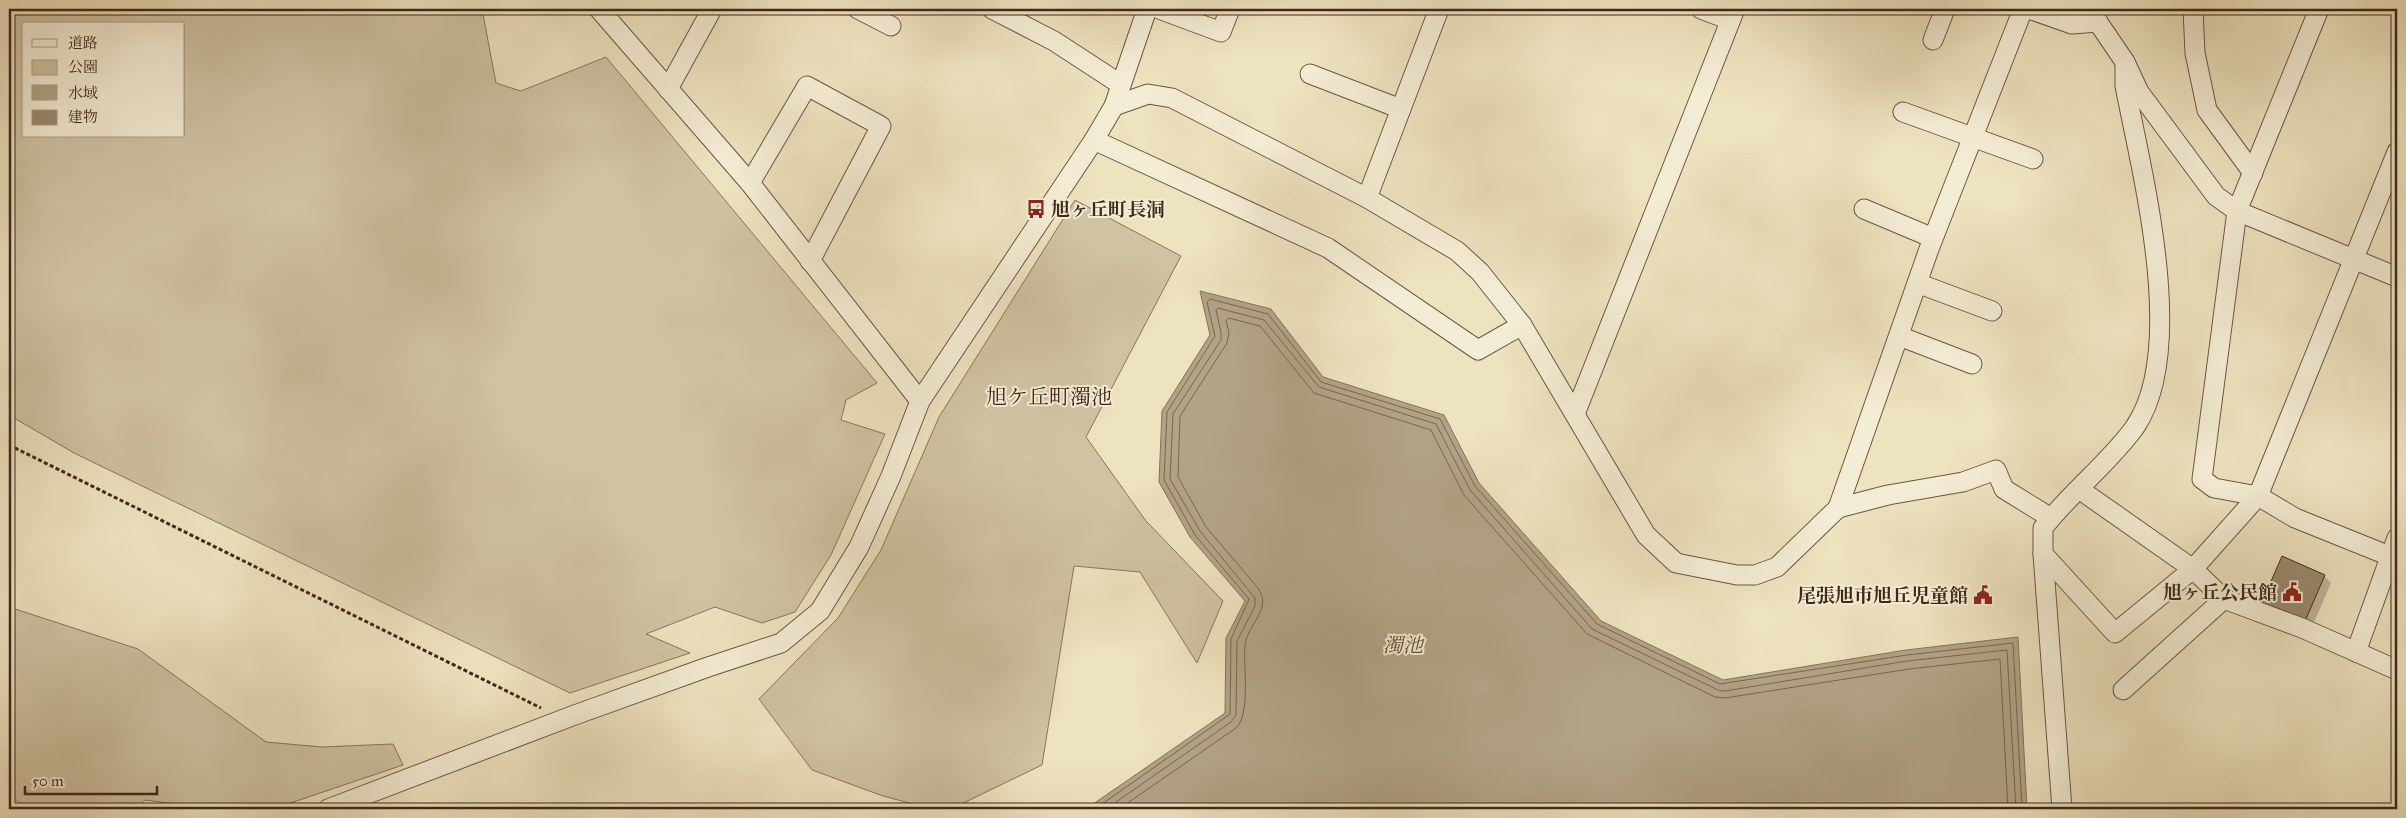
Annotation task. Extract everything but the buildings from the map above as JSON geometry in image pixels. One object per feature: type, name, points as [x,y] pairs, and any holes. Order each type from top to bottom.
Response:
[{"type":"street","points":[[598,9],[750,184],[920,401]]},
{"type":"street","points":[[668,88],[712,9]]},
{"type":"street","points":[[858,9],[892,26]]},
{"type":"street","points":[[992,9],[1054,41],[1120,84]]},
{"type":"street","points":[[328,809],[572,716],[781,643],[820,611],[859,546],[891,476],[920,401],[1094,140],[1114,106],[1147,9]]},
{"type":"street","points":[[1159,9],[1221,32],[1230,9]]},
{"type":"street","points":[[1366,198],[1439,9]]},
{"type":"street","points":[[1575,414],[1732,14],[1701,9]]},
{"type":"street","points":[[1933,40],[1945,9]]},
{"type":"street","points":[[1114,106],[1148,94],[1172,98],[1366,198],[1457,251],[1480,272],[1522,325],[1646,535],[1676,563],[1737,575],[1755,575],[1777,567],[1838,508],[1933,238],[2023,9]]},
{"type":"street","points":[[2029,9],[2072,24],[2093,15],[2124,62],[2139,92],[2216,196],[2237,211],[2397,277]]},
{"type":"street","points":[[2193,9],[2195,53],[2207,110],[2253,172]]},
{"type":"street","points":[[2319,9],[2237,211],[2202,479],[2214,488],[2258,496],[2295,518],[2394,557]]},
{"type":"street","points":[[2062,809],[2043,554],[2044,528],[2134,427],[2147,406],[2154,379],[2161,321],[2153,234],[2126,86],[2124,62]]},
{"type":"street","points":[[1310,74],[1401,110]]},
{"type":"street","points":[[750,184],[807,86],[880,126],[810,261]]},
{"type":"street","points":[[1903,112],[2033,159]]},
{"type":"street","points":[[1094,140],[1328,248],[1478,350],[1522,325]]},
{"type":"street","points":[[2043,554],[2115,633],[2194,569],[2258,496],[2397,152]]},
{"type":"street","points":[[1864,209],[1933,238]]},
{"type":"street","points":[[1917,283],[1992,311]]},
{"type":"street","points":[[1898,336],[1972,364]]},
{"type":"street","points":[[1838,508],[1888,494],[1963,482],[1996,470],[2004,490],[2051,518]]},
{"type":"street","points":[[2079,489],[2194,569],[2224,599],[2302,628],[2397,670]]},
{"type":"street","points":[[2356,652],[2394,557],[2397,538]]},
{"type":"street","points":[[2123,690],[2224,599]]},
{"type":"path","points":[[9,445],[548,712],[572,716]]},
{"type":"green space","points":[[9,9],[477,9],[483,14],[496,83],[521,91],[606,57],[877,383],[846,400],[841,420],[885,434],[831,555],[795,612],[762,623],[715,607],[646,634],[690,653],[570,693],[74,453],[9,415]]},
{"type":"green space","points":[[1075,200],[1181,256],[1086,437],[1146,521],[1223,601],[1197,663],[1140,572],[1074,566],[1042,765],[951,809],[932,809],[883,796],[812,770],[759,699],[838,618],[881,550],[939,417]]},
{"type":"green space","points":[[9,607],[138,649],[266,742],[322,747],[393,744],[403,765],[273,809],[181,809],[176,804],[145,800],[137,809],[27,809],[9,794]]},
{"type":"water","name":"濁池","points":[[1200,291],[1271,309],[1323,377],[1444,415],[1479,483],[1601,621],[1723,680],[1906,650],[2018,637],[2027,809],[1086,809],[1225,713],[1226,638],[1245,601],[1190,537],[1159,482],[1162,411],[1210,335]]},
{"type":"place","name":"旭ヶ丘町長洞","points":[[1036,209]]},
{"type":"place","name":"旭ヶ丘公民館","points":[[2292,592]]},
{"type":"place","name":"尾張旭市旭丘児童館","points":[[1983,595]]},
{"type":"district","name":"旭ケ丘町濁池","points":[[1049,397]]}]
